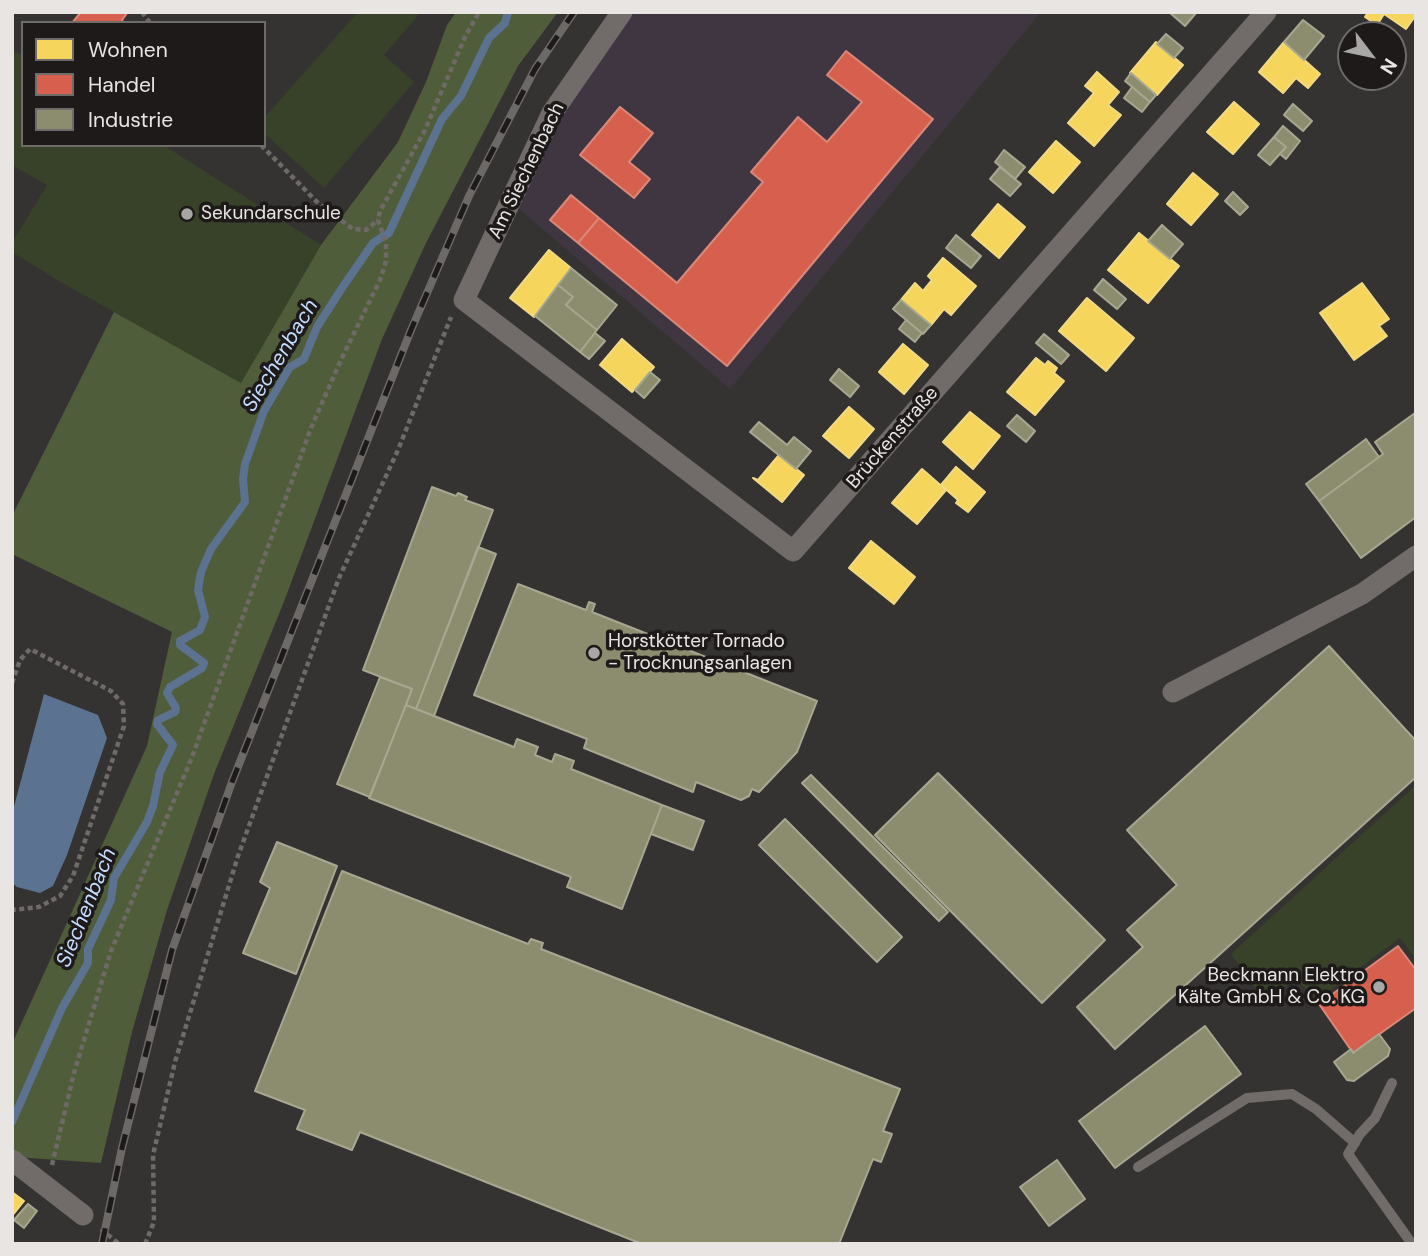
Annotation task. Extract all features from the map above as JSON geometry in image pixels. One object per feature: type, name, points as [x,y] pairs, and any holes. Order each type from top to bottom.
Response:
[{"type":"street","name":"Am Siechenbach","points":[[464,300],[552,113],[622,12]]},
{"type":"street","name":"Brückenstraße","points":[[464,300],[793,551],[1266,12]]},
{"type":"street","points":[[1174,692],[1362,594],[1416,556]]},
{"type":"street","points":[[12,1160],[83,1215]]},
{"type":"lane","points":[[1392,1083],[1375,1118],[1348,1154],[1412,1244]]},
{"type":"lane","points":[[1138,1167],[1247,1098],[1292,1094],[1317,1109],[1355,1143]]},
{"type":"path","points":[[46,1186],[74,1073],[111,951],[192,757],[311,428],[380,280],[386,261],[386,243],[378,220],[380,211],[425,130],[465,37],[480,12]]},
{"type":"path","points":[[263,147],[319,204],[353,229],[366,230],[378,220]]},
{"type":"path","points":[[145,1244],[154,1222],[153,1155],[175,1062],[238,856],[339,578],[398,450],[452,313],[464,300]]},
{"type":"path","points":[[12,683],[20,660],[30,649],[111,691],[123,704],[124,726],[73,876],[60,897],[39,907],[12,910]]},
{"type":"shaded area","points":[[633,12],[1041,12],[730,389],[517,207],[560,116]]},
{"type":"green space","points":[[358,12],[421,12],[384,55],[414,82],[324,188],[266,135],[266,116]]},
{"type":"green space","points":[[456,12],[558,12],[518,66],[426,243],[382,339],[285,599],[214,774],[167,910],[132,1032],[101,1163],[16,1157],[12,1152],[12,1044],[147,746],[172,632],[12,554],[12,516],[114,312],[241,383],[321,245],[398,142],[426,82],[447,25]]},
{"type":"green space","points":[[12,50],[21,55],[21,147],[166,147],[321,245],[241,383],[12,252],[12,243],[47,185],[12,165]]},
{"type":"green space","points":[[1416,785],[1416,959],[1400,938],[1314,1002],[1297,978],[1264,1001],[1231,954]]},
{"type":"water","points":[[44,694],[98,715],[107,738],[67,855],[53,886],[40,893],[12,883],[12,814]]},
{"type":"building: Wohnen","points":[[1368,12],[1416,12],[1407,28],[1407,21],[1394,21],[1384,14],[1380,21],[1371,21],[1365,17]]},
{"type":"building: Wohnen","points":[[1156,42],[1183,65],[1157,95],[1130,73]]},
{"type":"building: Wohnen","points":[[1284,42],[1320,74],[1308,88],[1296,78],[1283,93],[1259,72]]},
{"type":"building: Wohnen","points":[[1097,72],[1119,92],[1108,105],[1121,115],[1094,146],[1068,123],[1094,93],[1085,86]]},
{"type":"building: Wohnen","points":[[1234,102],[1259,124],[1233,154],[1207,132]]},
{"type":"building: Wohnen","points":[[1056,141],[1080,162],[1053,193],[1029,172]]},
{"type":"building: Wohnen","points":[[1193,173],[1218,194],[1191,225],[1167,204]]},
{"type":"building: Wohnen","points":[[998,204],[1025,227],[999,258],[972,235]]},
{"type":"building: Wohnen","points":[[1139,233],[1179,266],[1148,303],[1108,270]]},
{"type":"building: Wohnen","points":[[549,250],[571,268],[534,317],[510,298]]},
{"type":"building: Wohnen","points":[[943,258],[976,286],[951,315],[944,309],[931,325],[901,300],[915,283],[923,291],[932,280],[928,276]]},
{"type":"building: Wohnen","points":[[1362,283],[1389,319],[1379,326],[1387,336],[1354,360],[1320,313]]},
{"type":"building: Wohnen","points":[[1087,298],[1134,338],[1106,371],[1059,331]]},
{"type":"building: Wohnen","points":[[622,339],[654,367],[632,392],[600,365]]},
{"type":"building: Wohnen","points":[[903,344],[928,365],[904,394],[879,372]]},
{"type":"building: Wohnen","points":[[1036,358],[1045,365],[1048,361],[1057,368],[1054,373],[1064,381],[1035,415],[1007,392]]},
{"type":"building: Wohnen","points":[[849,407],[874,429],[849,458],[823,436]]},
{"type":"building: Wohnen","points":[[970,412],[1000,436],[973,469],[943,442]]},
{"type":"building: Wohnen","points":[[779,455],[804,475],[782,502],[753,478],[758,480]]},
{"type":"building: Wohnen","points":[[956,467],[985,492],[968,512],[956,503],[958,500],[941,485]]},
{"type":"building: Wohnen","points":[[922,469],[946,490],[917,524],[892,503]]},
{"type":"building: Wohnen","points":[[871,541],[915,577],[894,604],[849,568]]},
{"type":"building: Wohnen","points":[[12,1192],[24,1201],[12,1216]]},
{"type":"building: Handel","points":[[81,12],[128,12],[123,21],[74,21]]},
{"type":"building: Handel","points":[[846,51],[933,119],[727,366],[578,243],[599,218],[677,283],[763,182],[751,172],[798,117],[827,142],[862,102],[827,75]]},
{"type":"building: Handel","points":[[620,107],[653,133],[629,162],[650,179],[634,198],[580,155]]},
{"type":"building: Handel","points":[[571,195],[599,218],[578,243],[550,220]]},
{"type":"building: Handel","name":"Beckmann Elektro Kälte GmbH & Co. KG","points":[[1398,946],[1416,970],[1416,1008],[1353,1053],[1319,1004]]},
{"type":"building: Industrie","points":[[1169,12],[1195,12],[1196,13],[1185,26]]},
{"type":"building: Industrie","points":[[1303,20],[1324,36],[1304,60],[1284,42]]},
{"type":"building: Industrie","points":[[1166,34],[1183,48],[1174,58],[1157,44]]},
{"type":"building: Industrie","points":[[1131,73],[1156,95],[1150,102],[1125,81]]},
{"type":"building: Industrie","points":[[1132,87],[1150,102],[1142,112],[1124,98]]},
{"type":"building: Industrie","points":[[1293,104],[1312,121],[1303,131],[1284,115]]},
{"type":"building: Industrie","points":[[1283,126],[1300,141],[1286,159],[1280,154],[1286,147],[1274,137]]},
{"type":"building: Industrie","points":[[1274,137],[1286,147],[1270,165],[1258,155]]},
{"type":"building: Industrie","points":[[1004,150],[1025,167],[1015,179],[995,162]]},
{"type":"building: Industrie","points":[[1000,167],[1021,184],[1010,196],[990,179]]},
{"type":"building: Industrie","points":[[1233,192],[1248,207],[1240,215],[1225,201]]},
{"type":"building: Industrie","points":[[1162,225],[1183,244],[1170,259],[1148,241]]},
{"type":"building: Industrie","points":[[956,235],[981,256],[971,268],[946,248]]},
{"type":"building: Industrie","points":[[571,268],[617,305],[597,330],[566,305],[573,297],[558,285]]},
{"type":"building: Industrie","points":[[1103,279],[1126,299],[1117,309],[1094,290]]},
{"type":"building: Industrie","points":[[558,285],[573,297],[566,305],[597,330],[580,352],[535,316]]},
{"type":"building: Industrie","points":[[901,300],[931,325],[923,334],[893,309]]},
{"type":"building: Industrie","points":[[906,320],[922,333],[915,342],[899,329]]},
{"type":"building: Industrie","points":[[595,333],[605,341],[589,359],[580,352]]},
{"type":"building: Industrie","points":[[1044,334],[1069,355],[1061,364],[1036,343]]},
{"type":"building: Industrie","points":[[839,369],[859,386],[850,397],[830,380]]},
{"type":"building: Industrie","points":[[650,372],[660,380],[644,398],[635,390]]},
{"type":"building: Industrie","points":[[1415,413],[1416,517],[1361,558],[1319,501],[1383,454],[1375,442]]},
{"type":"building: Industrie","points":[[1017,415],[1035,431],[1026,442],[1007,426]]},
{"type":"building: Industrie","points":[[759,422],[787,445],[794,437],[811,451],[796,469],[750,432]]},
{"type":"building: Industrie","points":[[1366,439],[1379,457],[1319,501],[1306,484]]},
{"type":"building: Industrie","points":[[432,487],[456,496],[458,493],[467,497],[465,500],[493,510],[416,709],[406,705],[412,689],[363,670]]},
{"type":"building: Industrie","points":[[478,547],[496,554],[434,716],[416,709]]},
{"type":"building: Industrie","name":"Horstkötter Tornado - Trocknungsanlagen","points":[[518,584],[586,610],[589,602],[595,604],[592,612],[817,701],[797,752],[759,792],[752,789],[749,796],[741,800],[696,782],[693,792],[584,748],[587,739],[474,695]]},
{"type":"building: Industrie","points":[[1329,646],[1416,741],[1416,777],[1115,1049],[1077,1007],[1143,947],[1127,930],[1177,885],[1127,830]]},
{"type":"building: Industrie","points":[[380,677],[412,689],[370,797],[337,784]]},
{"type":"building: Industrie","points":[[406,705],[514,747],[517,739],[538,747],[535,755],[552,762],[555,754],[574,761],[571,769],[662,805],[622,909],[567,887],[571,877],[369,798]]},
{"type":"building: Industrie","points":[[938,773],[1105,940],[1042,1003],[875,835]]},
{"type":"building: Industrie","points":[[811,775],[948,912],[939,921],[802,783]]},
{"type":"building: Industrie","points":[[662,805],[704,821],[693,850],[651,834]]},
{"type":"building: Industrie","points":[[785,819],[902,937],[877,962],[759,845]]},
{"type":"building: Industrie","points":[[277,842],[337,866],[296,974],[243,953],[270,888],[260,882]]},
{"type":"building: Industrie","points":[[342,871],[528,944],[531,939],[543,943],[541,949],[900,1089],[883,1131],[892,1134],[881,1162],[873,1159],[839,1244],[642,1244],[360,1132],[352,1150],[297,1129],[305,1110],[255,1091]]},
{"type":"building: Industrie","points":[[1205,1026],[1241,1074],[1115,1168],[1079,1121]]},
{"type":"building: Industrie","points":[[1379,1034],[1390,1049],[1388,1056],[1354,1081],[1347,1080],[1334,1062],[1351,1049],[1353,1053]]},
{"type":"building: Industrie","points":[[1057,1160],[1085,1199],[1049,1226],[1020,1187]]},
{"type":"building: Industrie","points":[[28,1204],[37,1211],[24,1228],[14,1220]]},
{"type":"waterway","name":"Siechenbach","points":[[12,1122],[62,1008],[88,963],[88,949],[111,900],[114,878],[147,822],[153,806],[160,772],[173,745],[157,724],[158,720],[175,712],[176,708],[167,693],[170,687],[202,668],[204,663],[180,645],[180,641],[200,630],[205,617],[198,590],[201,572],[211,549],[245,502],[245,464],[264,411],[290,367],[304,359],[317,327],[373,243],[389,233],[442,119],[461,96],[489,38],[505,23],[508,12]]},
{"type":"railway","points":[[102,1244],[122,1148],[172,950],[232,782],[411,330],[469,196],[535,69],[574,12]]},
{"type":"place","name":"Sekundarschule","points":[[187,214]]},
{"type":"place","name":"Horstkötter Tornado - Trocknungsanlagen","points":[[594,653]]},
{"type":"place","name":"Beckmann Elektro Kälte GmbH & Co. KG","points":[[1379,987]]}]
